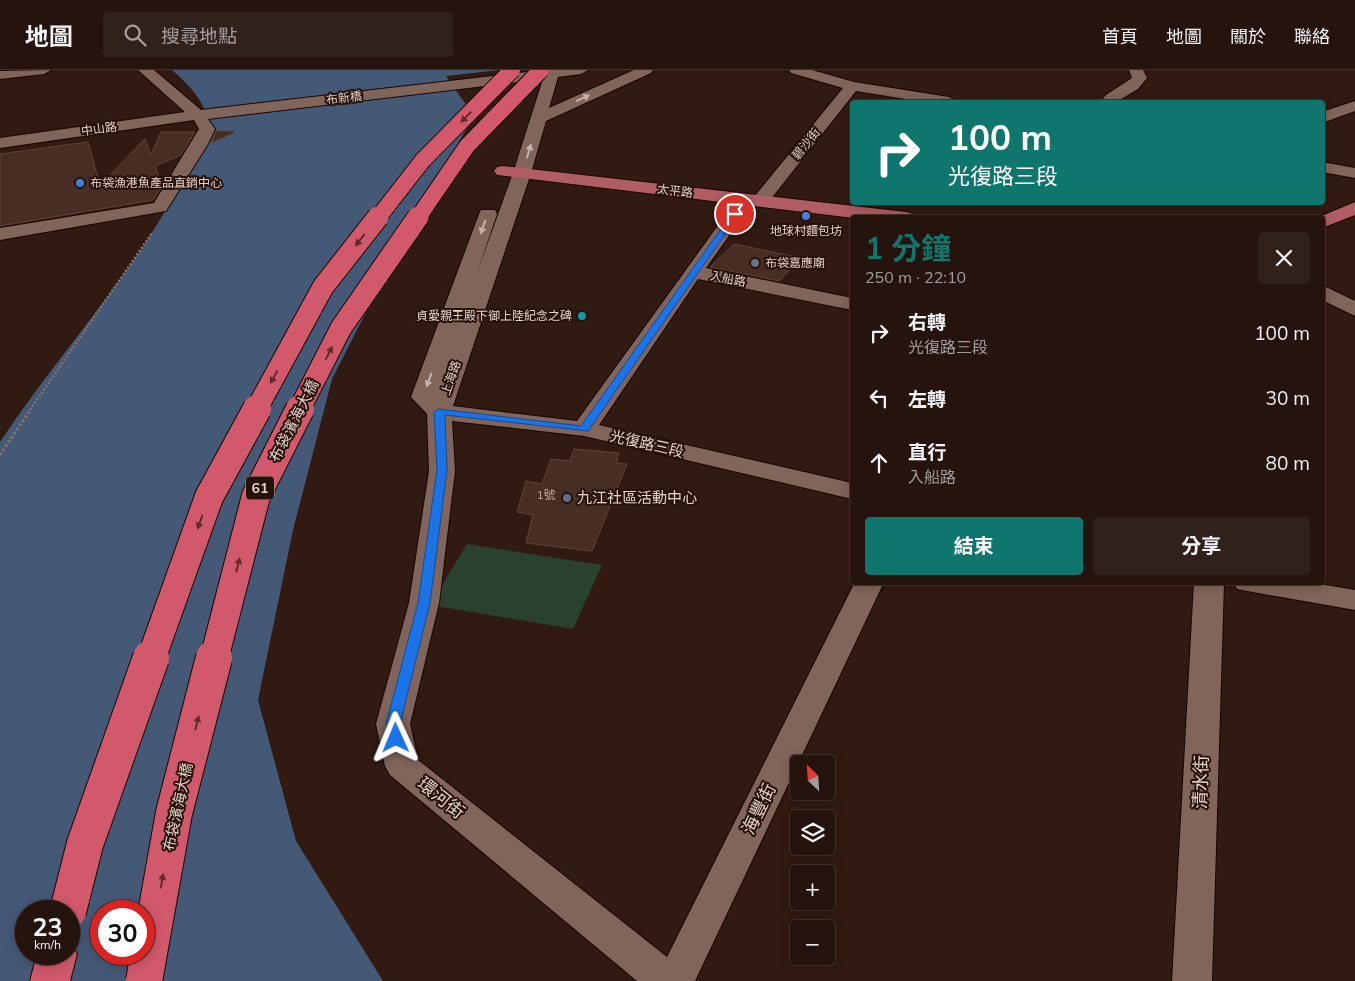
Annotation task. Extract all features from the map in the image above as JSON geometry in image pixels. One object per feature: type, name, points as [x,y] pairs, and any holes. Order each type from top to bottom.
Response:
[{"type":"highway","name":"布袋濱海大橋","points":[[144,981],[174,813],[256,496],[341,328],[467,146],[546,72]]},
{"type":"highway","points":[[71,900],[86,844],[209,497],[323,287],[423,160],[501,76]]},
{"type":"highway","points":[[50,981],[54,965]]},
{"type":"main road","name":"太平路","points":[[511,166],[753,200],[880,215]]},
{"type":"main road","points":[[1325,221],[1355,208]]},
{"type":"street","points":[[0,75],[44,70]]},
{"type":"street","points":[[0,234],[160,207],[200,144],[207,129],[198,115],[146,70]]},
{"type":"street","points":[[501,76],[581,70]]},
{"type":"street","points":[[539,118],[646,70]]},
{"type":"street","points":[[796,70],[852,86],[937,100]]},
{"type":"street","points":[[1109,100],[1114,95],[1134,86],[1140,78],[1136,70]]},
{"type":"street","points":[[518,119],[546,72]]},
{"type":"street","name":"上海路","points":[[511,166],[439,412],[423,397],[495,194],[511,166],[539,118],[546,72]]},
{"type":"street","name":"布新橋","points":[[198,115],[501,76]]},
{"type":"street","name":"碧沙街","points":[[753,200],[852,86]]},
{"type":"street","points":[[1325,117],[1355,106]]},
{"type":"street","name":"中山路","points":[[0,143],[198,115]]},
{"type":"street","points":[[1325,168],[1355,173]]},
{"type":"street","name":"入船路","points":[[753,200],[692,272],[850,304]]},
{"type":"street","points":[[584,429],[692,272]]},
{"type":"street","points":[[1325,293],[1355,310]]},
{"type":"street","name":"光復路三段","points":[[439,412],[584,429],[850,491]]},
{"type":"street","name":"環河街","points":[[439,412],[442,470],[424,603],[393,724],[402,766],[667,981]]},
{"type":"street","name":"海豐街","points":[[675,981],[869,585]]},
{"type":"street","name":"清水街","points":[[1192,981],[1209,585]]},
{"type":"street","points":[[1265,585],[1355,600]]},
{"type":"path","points":[[0,455],[166,213],[160,207]]},
{"type":"green space","points":[[467,544],[602,565],[573,629],[430,605]]},
{"type":"water","points":[[172,70],[499,70],[446,76],[474,116],[413,220],[332,379],[293,530],[258,700],[296,841],[383,981],[0,981],[0,442],[23,408],[121,278],[166,210],[207,130],[208,121],[206,113],[191,89]]},
{"type":"building","points":[[216,131],[234,131],[234,133],[211,143]]},
{"type":"building","name":"布袋漁港魚產品直銷中心","points":[[161,132],[195,132],[181,155],[155,166],[162,187],[153,200],[0,226],[0,154],[88,142],[100,185],[145,139],[151,155]]},
{"type":"building","name":"布袋嘉應廟","points":[[734,244],[801,258],[779,281],[710,267]]},
{"type":"building","name":"九江社區活動中心","points":[[574,449],[619,453],[616,463],[627,464],[592,551],[526,543],[533,515],[517,512],[526,481],[542,484],[551,459],[570,461]]},
{"type":"place","name":"布袋漁港魚產品直銷中心","points":[[80,183]]},
{"type":"place","name":"地球村麵包坊","points":[[806,216]]},
{"type":"place","name":"布袋嘉應廟","points":[[755,263]]},
{"type":"place","name":"貞愛親王殿下御上陸紀念之碑","points":[[582,316]]},
{"type":"place","name":"九江社區活動中心","points":[[567,498]]},
{"type":"route","points":[[396,738],[393,724],[424,603],[442,470],[439,412],[584,429],[692,272],[735,214]]}]
